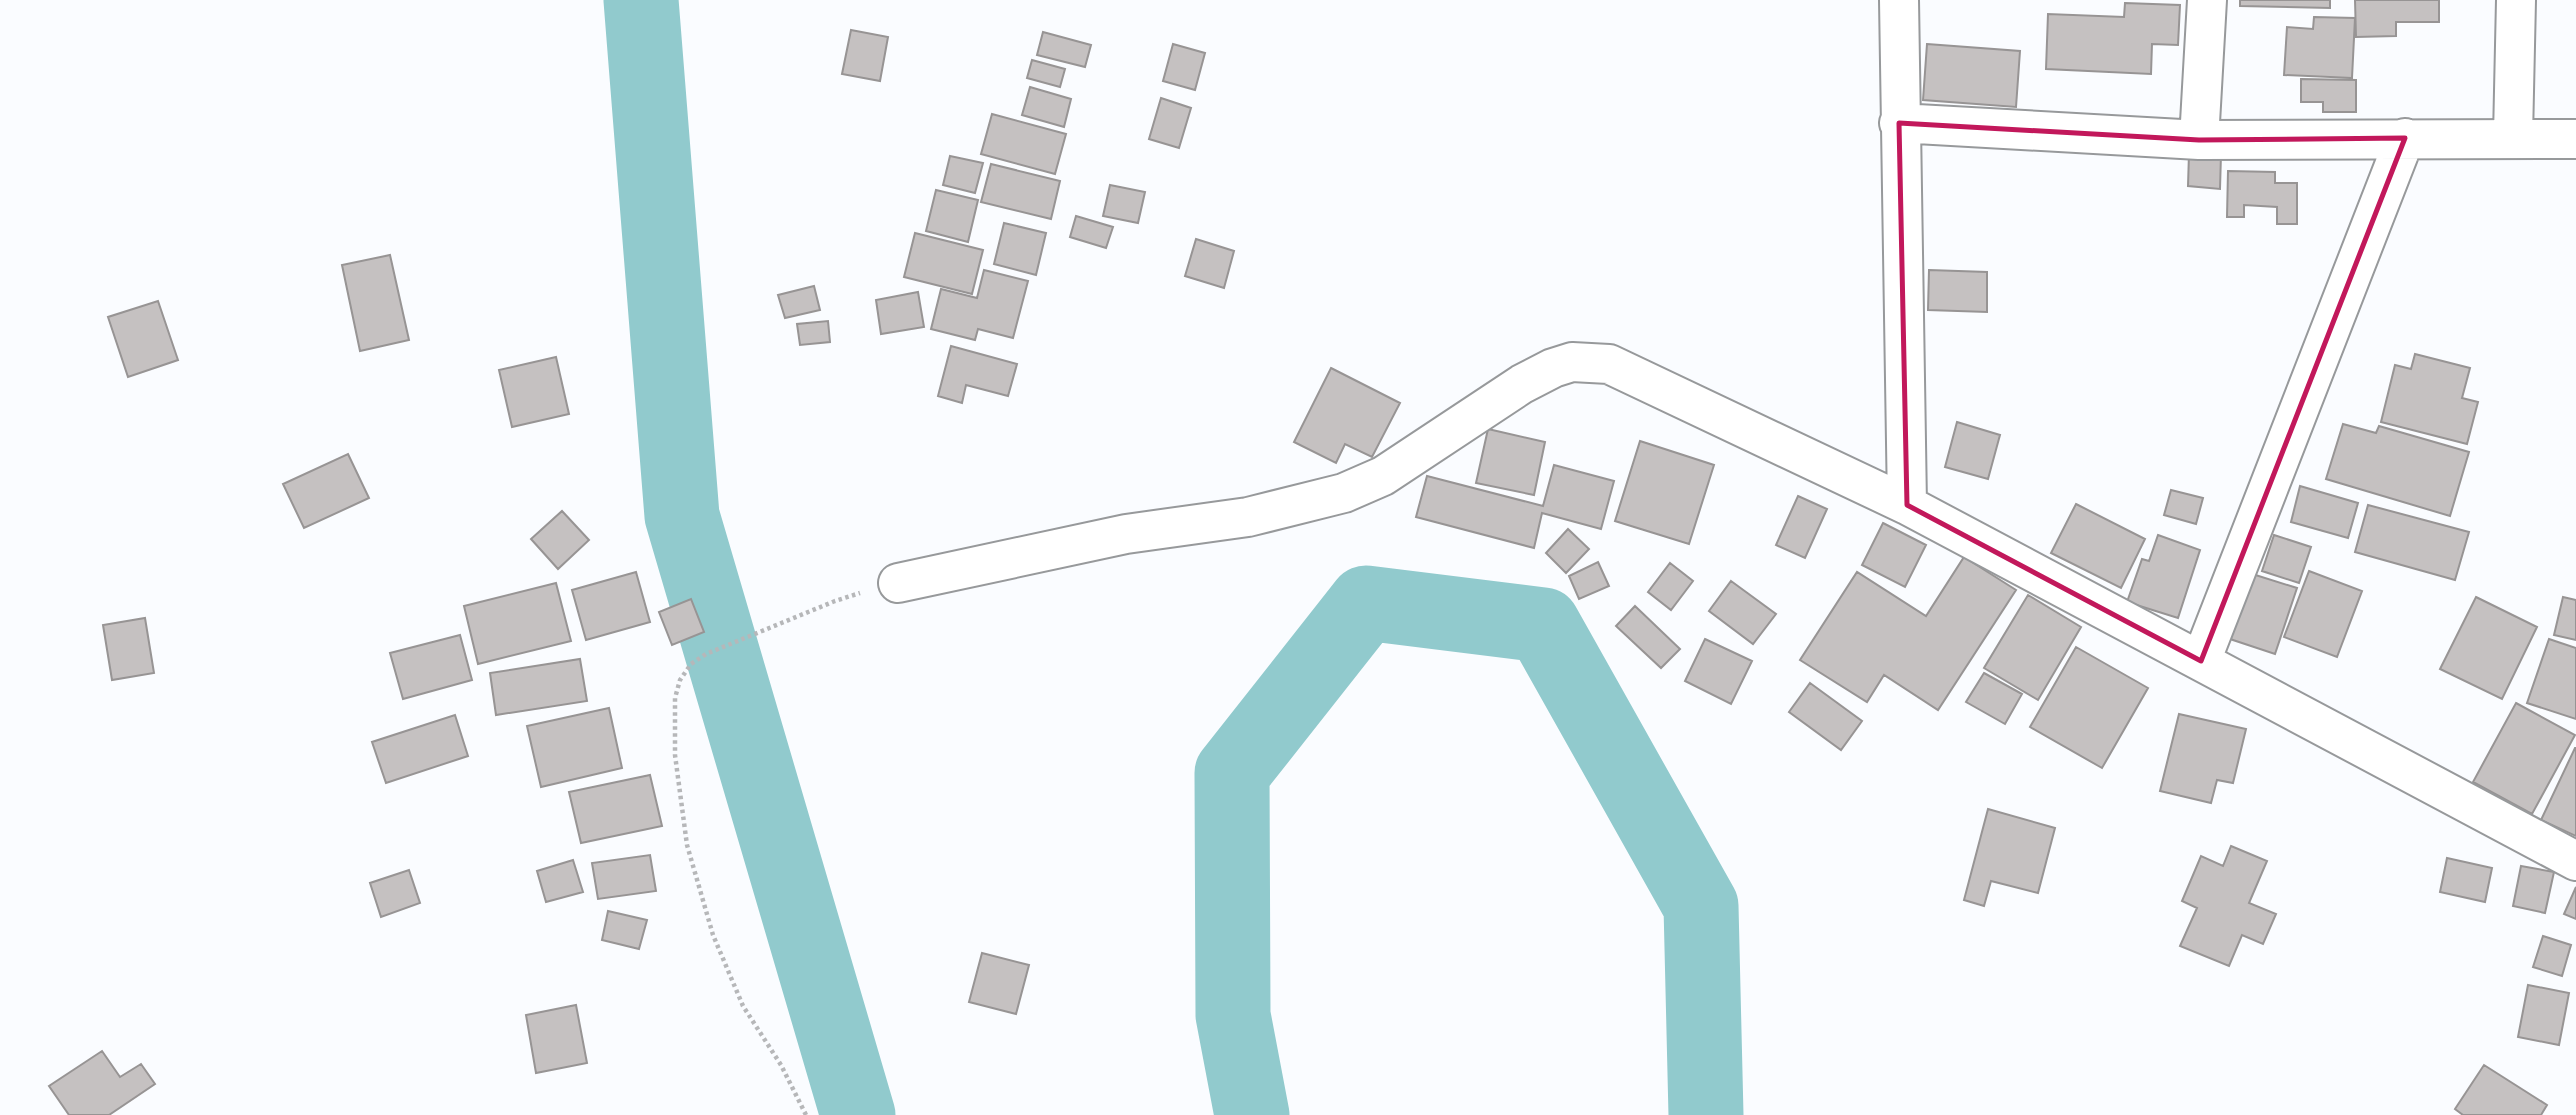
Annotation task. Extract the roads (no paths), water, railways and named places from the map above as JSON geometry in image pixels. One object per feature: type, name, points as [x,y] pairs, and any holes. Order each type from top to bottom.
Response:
[{"type":"street","points":[[1899,0],[1907,505]]},
{"type":"street","points":[[2199,140],[2207,0]]},
{"type":"street","points":[[2513,137],[2516,0]]},
{"type":"street","points":[[1899,123],[2199,140],[2513,137],[2576,139]]},
{"type":"street","points":[[2202,662],[2405,138]]},
{"type":"street","points":[[898,583],[1126,534],[1248,517],[1344,493],[1383,476],[1522,384],[1553,368],[1572,362],[1609,364],[1907,505],[2576,861]]},
{"type":"waterway","points":[[641,0],[682,516],[858,1115]]},
{"type":"waterway","points":[[1252,1115],[1233,1015],[1232,773],[1366,603],[1543,625],[1701,906],[1706,1115]]}]
